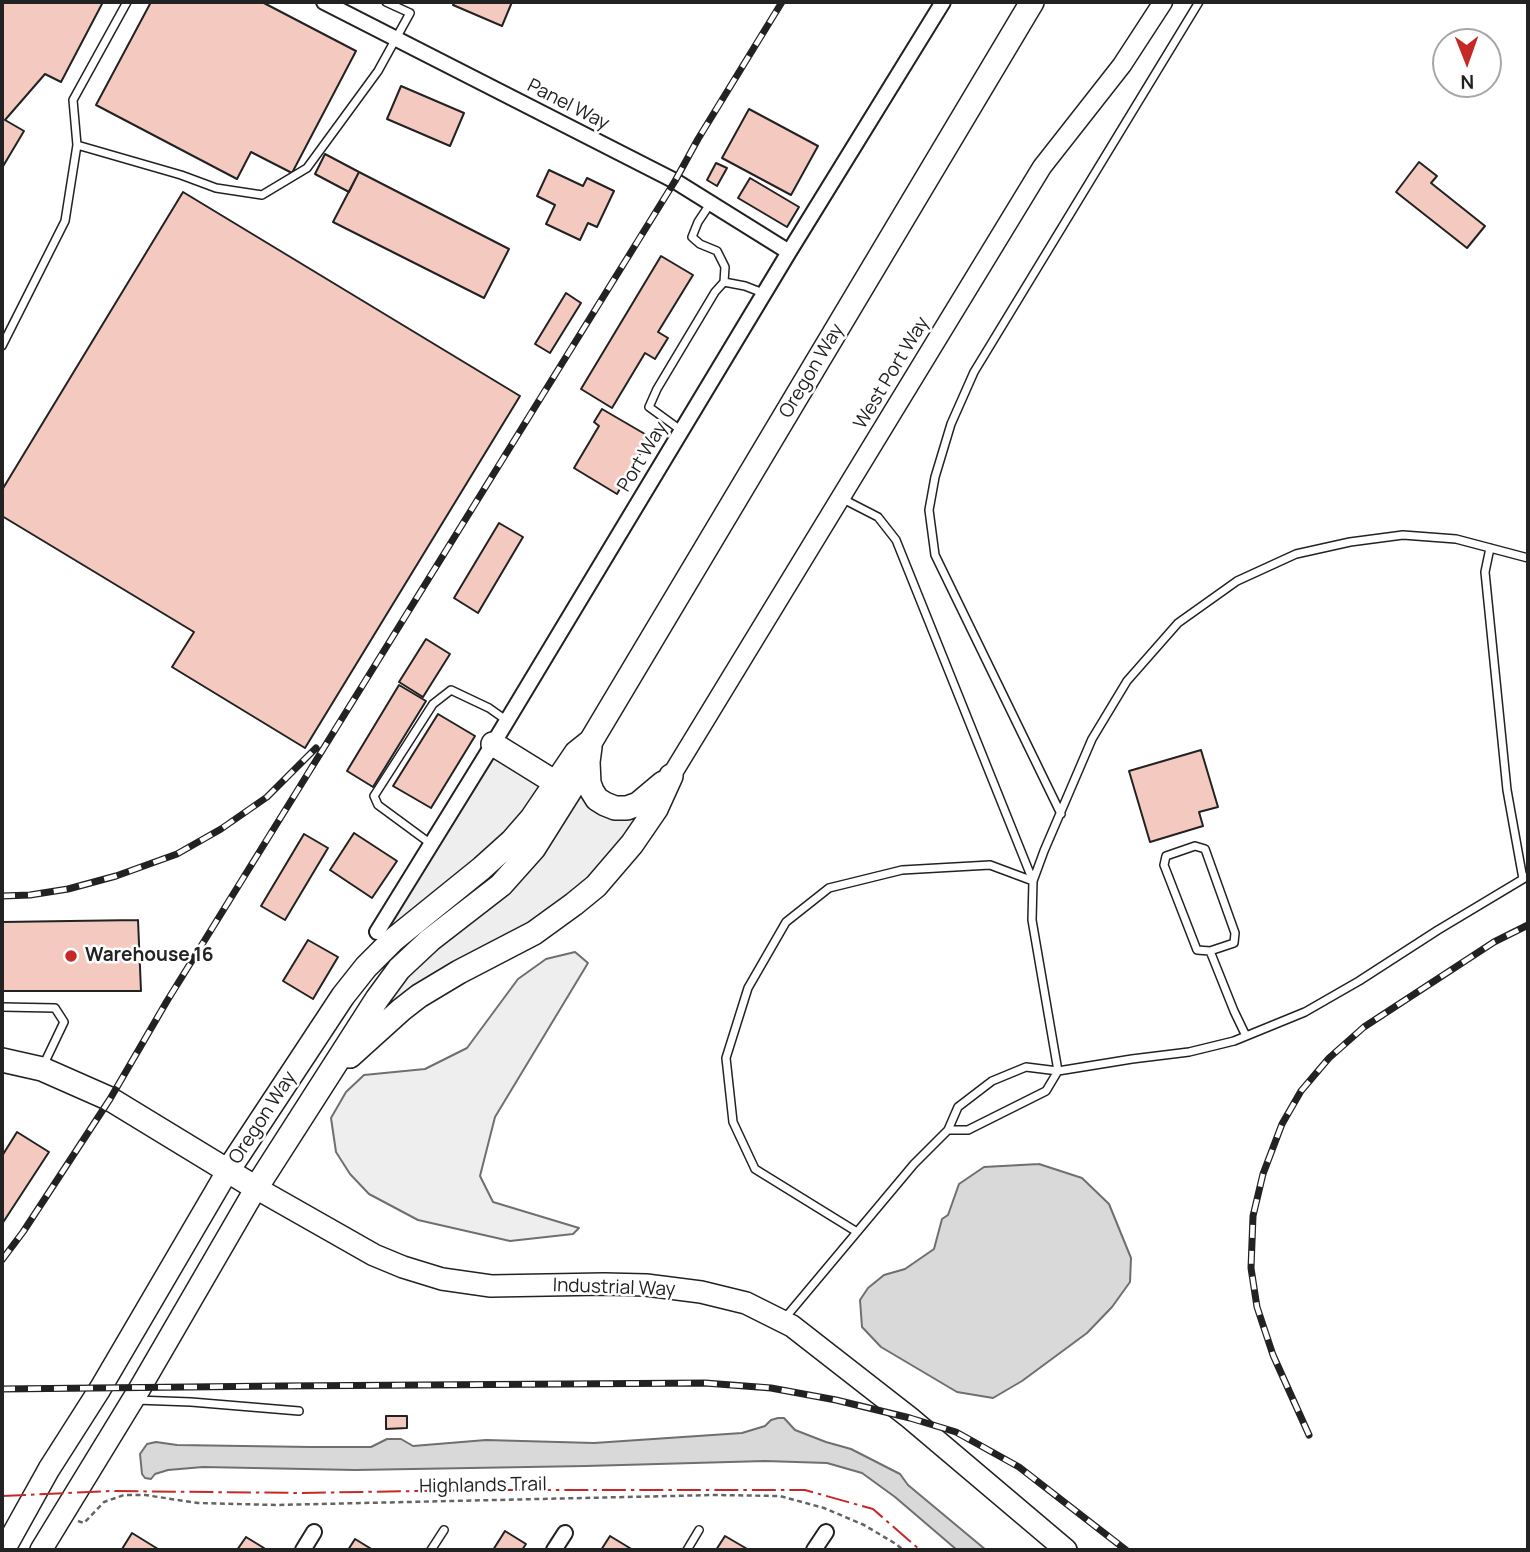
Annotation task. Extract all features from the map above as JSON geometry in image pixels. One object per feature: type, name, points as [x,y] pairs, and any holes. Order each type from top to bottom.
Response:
[{"type":"highway","name":"Oregon Way","points":[[256,1188],[399,969],[430,940],[501,885],[534,848],[1032,2]]},
{"type":"highway","points":[[493,744],[556,783]]},
{"type":"highway","name":"Oregon Way","points":[[227,1172],[343,996],[366,967],[393,940],[512,841],[532,818],[576,753],[590,751]]},
{"type":"highway","points":[[590,751],[589,783],[592,790],[597,799],[615,808],[638,804],[671,776]]},
{"type":"highway","points":[[328,1076],[419,996],[534,933],[596,886],[615,866],[656,809],[671,776]]},
{"type":"highway","name":"Industrial Way","points":[[2,1060],[42,1069],[110,1099],[256,1188]]},
{"type":"main road","name":"Oregon Way","points":[[6,1537],[100,1389],[227,1172]]},
{"type":"main road","name":"Oregon Way","points":[[41,1550],[256,1188]]},
{"type":"main road","name":"Industrial Way","points":[[256,1188],[374,1255],[442,1279],[491,1286],[646,1285],[746,1303],[792,1326],[910,1418],[1066,1550]]},
{"type":"street","name":"Panel Way","points":[[324,2],[675,181],[789,252]]},
{"type":"street","name":"Port Way","points":[[377,932],[943,2]]},
{"type":"street","name":"West Port Way","points":[[671,776],[1042,167],[1122,65],[1163,2]]},
{"type":"street","points":[[303,1550],[314,1532]]},
{"type":"street","points":[[814,1550],[826,1532]]},
{"type":"street","points":[[554,1550],[565,1533]]},
{"type":"lane","points":[[2,346],[65,221],[77,145],[73,100],[127,2]]},
{"type":"lane","points":[[77,145],[216,188],[262,195],[307,168],[378,71],[410,13],[386,2]]},
{"type":"lane","points":[[1061,814],[935,555],[929,510],[935,477],[951,424],[974,372],[1199,2]]},
{"type":"lane","points":[[682,430],[649,407],[715,292],[724,282],[725,267],[717,251],[700,244],[692,237],[710,204]]},
{"type":"lane","points":[[724,282],[764,293]]},
{"type":"lane","points":[[840,498],[878,517],[896,540],[1033,881]]},
{"type":"lane","points":[[948,1130],[968,1130],[1046,1091],[1058,1071],[1032,920],[1033,881],[1092,739],[1127,681],[1178,623],[1237,581],[1296,554],[1350,542],[1403,535],[1455,539],[1528,558]]},
{"type":"lane","points":[[782,1321],[914,1164],[948,1130],[958,1107],[992,1081],[1026,1068],[1058,1071],[1189,1052],[1234,1041],[1304,1012],[1526,877],[1507,790],[1485,572],[1490,548]]},
{"type":"lane","points":[[431,844],[377,806],[374,796],[433,704],[452,690],[489,708],[507,721]]},
{"type":"lane","points":[[1195,846],[1205,849],[1235,933],[1234,943],[1210,951],[1197,950],[1164,864],[1166,856],[1195,846]]},
{"type":"lane","points":[[857,1233],[755,1169],[733,1122],[726,1058],[748,988],[786,922],[829,888],[902,870],[990,865],[1033,881]]},
{"type":"lane","points":[[1210,951],[1247,1036]]},
{"type":"lane","points":[[2,1007],[55,1008],[64,1022],[42,1069]]},
{"type":"lane","points":[[132,1400],[299,1410]]},
{"type":"lane","points":[[431,1550],[444,1530]]},
{"type":"lane","points":[[687,1550],[699,1530]]},
{"type":"path","name":"Highlands Trail","points":[[62,1514],[84,1523],[104,1502],[124,1495],[145,1494],[198,1503],[276,1505],[779,1496],[824,1508],[854,1520],[903,1550]]},
{"type":"shaded area","points":[[493,744],[556,783],[393,940],[377,932]]},
{"type":"shaded area","points":[[576,783],[597,799],[648,797],[615,866],[459,972],[328,1076],[377,999],[501,885]]},
{"type":"shaded area","points":[[575,952],[588,963],[495,1117],[480,1176],[493,1202],[579,1228],[573,1234],[510,1241],[418,1220],[369,1194],[350,1174],[336,1152],[331,1118],[346,1092],[364,1075],[425,1069],[467,1048],[518,979],[546,959]]},
{"type":"shaded area","points":[[1039,1164],[1082,1178],[1109,1204],[1131,1258],[1130,1282],[1112,1307],[1087,1333],[1022,1381],[993,1398],[957,1392],[881,1347],[862,1327],[860,1300],[868,1288],[884,1275],[905,1269],[934,1249],[942,1219],[948,1215],[959,1184],[984,1167]]},
{"type":"shaded area","points":[[778,1418],[784,1418],[795,1430],[851,1449],[900,1474],[908,1485],[986,1550],[957,1550],[895,1497],[862,1473],[827,1463],[765,1461],[355,1470],[203,1467],[168,1470],[155,1474],[151,1479],[142,1474],[140,1454],[147,1444],[156,1442],[177,1445],[310,1447],[371,1447],[387,1439],[401,1439],[413,1446],[486,1440],[594,1443],[742,1433],[765,1426]]},
{"type":"building","points":[[2,2],[103,2],[61,82],[45,74],[5,120],[24,131],[2,168]]},
{"type":"building","points":[[151,2],[262,2],[356,51],[292,173],[251,152],[237,179],[96,105]]},
{"type":"building","points":[[455,2],[512,2],[502,26],[453,5]]},
{"type":"building","points":[[401,86],[464,113],[450,146],[387,119]]},
{"type":"building","points":[[749,109],[818,146],[791,195],[722,158]]},
{"type":"building","points":[[325,154],[359,172],[349,192],[315,174]]},
{"type":"building","points":[[1419,162],[1437,176],[1431,183],[1485,226],[1467,248],[1396,192]]},
{"type":"building","points":[[716,163],[727,168],[717,186],[707,180]]},
{"type":"building","points":[[549,170],[583,186],[587,178],[614,191],[597,227],[588,223],[580,240],[546,224],[555,205],[537,196]]},
{"type":"building","points":[[359,172],[509,249],[484,298],[333,222]]},
{"type":"building","points":[[750,178],[799,207],[787,227],[738,198]]},
{"type":"building","points":[[183,192],[520,396],[305,748],[172,667],[194,632],[2,516],[2,490]]},
{"type":"building","points":[[661,256],[693,275],[658,332],[668,338],[655,359],[645,353],[612,408],[581,389]]},
{"type":"building","points":[[566,293],[581,303],[550,353],[535,344]]},
{"type":"building","points":[[602,409],[650,437],[617,494],[574,468],[599,426],[594,422]]},
{"type":"building","points":[[499,523],[523,537],[478,613],[454,598]]},
{"type":"building","points":[[426,639],[450,654],[423,697],[399,682]]},
{"type":"building","points":[[399,685],[426,701],[373,787],[347,771]]},
{"type":"building","points":[[438,714],[475,736],[431,808],[393,786]]},
{"type":"building","points":[[1201,750],[1218,807],[1199,812],[1203,826],[1150,842],[1129,771]]},
{"type":"building","points":[[354,833],[397,861],[372,898],[330,870]]},
{"type":"building","points":[[304,834],[328,848],[285,920],[261,906]]},
{"type":"building","name":"Warehouse 16","points":[[138,920],[141,991],[2,991],[2,922]]},
{"type":"building","points":[[308,940],[338,957],[313,999],[283,981]]},
{"type":"building","points":[[17,1132],[49,1152],[2,1224],[2,1156]]},
{"type":"building","points":[[386,1416],[407,1416],[407,1428],[386,1429]]},
{"type":"building","points":[[505,1531],[526,1544],[522,1550],[493,1550]]},
{"type":"building","points":[[132,1533],[158,1549],[122,1549]]},
{"type":"building","points":[[610,1536],[633,1550],[601,1550]]},
{"type":"building","points":[[725,1536],[749,1550],[716,1550]]},
{"type":"building","points":[[246,1537],[264,1548],[263,1550],[237,1550]]},
{"type":"building","points":[[355,1539],[373,1550],[348,1550]]},
{"type":"railway","points":[[2,1260],[110,1099],[167,1001],[675,181],[782,2]]},
{"type":"railway","points":[[2,896],[68,889],[116,876],[177,854],[221,829],[267,797],[316,748]]},
{"type":"railway","points":[[1309,1435],[1273,1355],[1257,1307],[1251,1268],[1253,1216],[1263,1174],[1282,1124],[1301,1091],[1329,1058],[1364,1027],[1494,942],[1528,925]]},
{"type":"railway","points":[[2,1389],[705,1383],[771,1388],[836,1400],[956,1432],[1019,1467],[1126,1550]]},
{"type":"power","points":[[2,1496],[111,1491],[301,1493],[805,1490],[873,1509],[920,1550]]},
{"type":"place","name":"Warehouse 16","points":[[71,956]]}]
